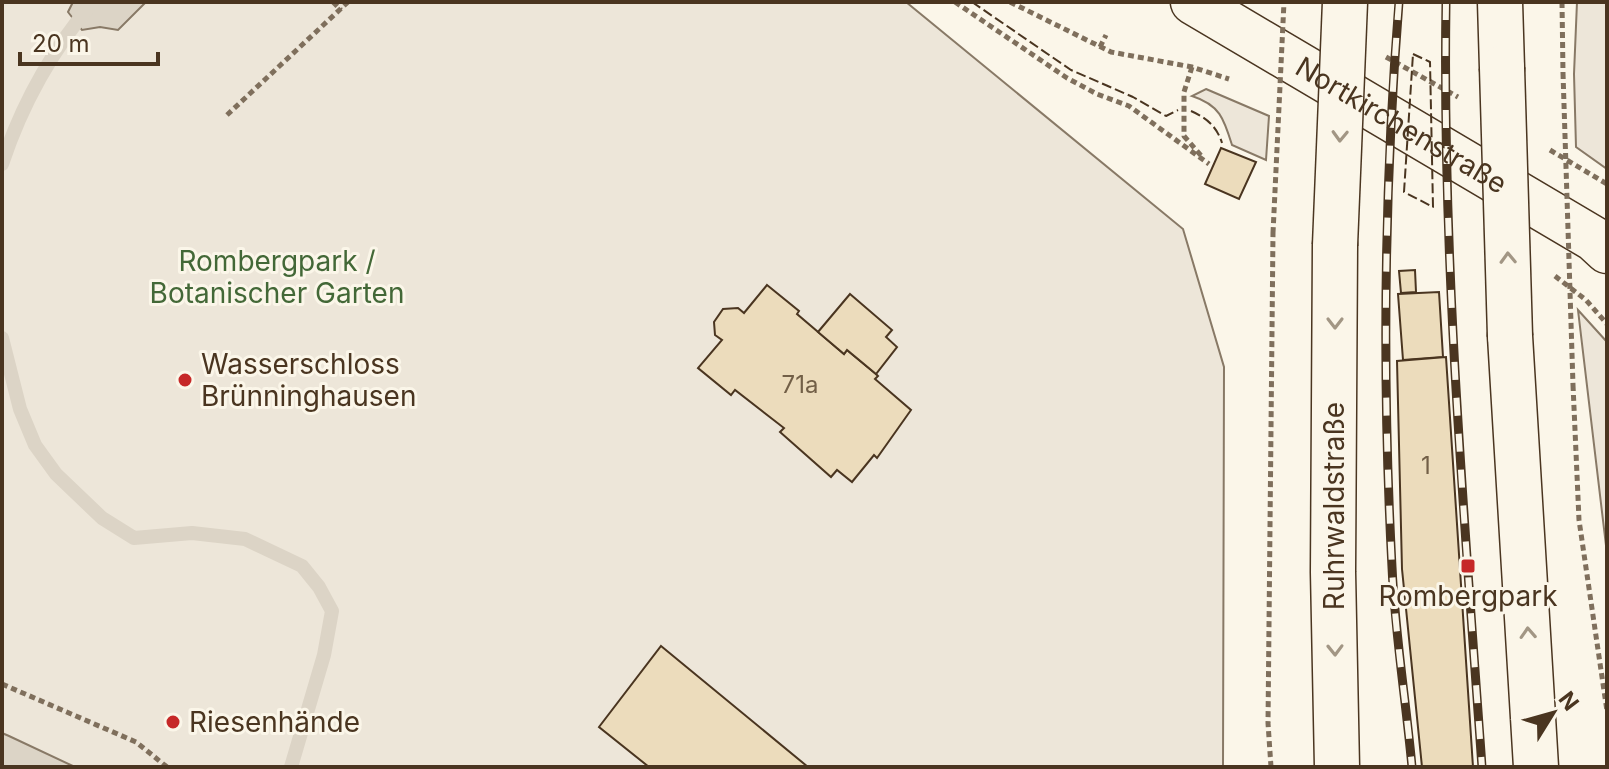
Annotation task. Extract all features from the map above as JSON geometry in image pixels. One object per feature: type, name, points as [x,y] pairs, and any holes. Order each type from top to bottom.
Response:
[{"type":"main road","name":"Nortkirchenstraße","points":[[1193,2],[1435,143],[1594,239],[1607,251]]},
{"type":"main road","name":"Ruhrwaldstraße","points":[[1337,767],[1333,572],[1335,245],[1345,2]]},
{"type":"main road","points":[[1500,2],[1510,336],[1536,767]]},
{"type":"path","points":[[333,2],[341,10]]},
{"type":"path","points":[[227,115],[348,2]]},
{"type":"path","points":[[955,2],[1067,78],[1129,106],[1209,164],[1184,136],[1184,92],[1192,67]]},
{"type":"path","points":[[1010,2],[1111,52],[1192,67],[1236,81]]},
{"type":"path","points":[[1271,767],[1268,707],[1273,233],[1284,2]]},
{"type":"path","points":[[1562,2],[1579,520],[1607,711]]},
{"type":"path","points":[[1100,47],[1106,35]]},
{"type":"path","points":[[1382,55],[1462,100]]},
{"type":"path","points":[[1543,145],[1607,184]]},
{"type":"path","points":[[1586,300],[1607,324]]},
{"type":"path","points":[[2,684],[136,742],[167,767]]},
{"type":"green space","name":"Rombergpark / Botanischer Garten","points":[[2,2],[906,2],[1183,229],[1224,367],[1223,767],[2,767]]},
{"type":"green space","points":[[1577,2],[1607,2],[1607,169],[1576,147],[1574,74]]},
{"type":"green space","points":[[1206,89],[1269,116],[1266,160],[1232,145],[1220,114],[1209,104],[1192,96]]},
{"type":"green space","points":[[1578,310],[1607,342],[1607,554]]},
{"type":"shaded area","points":[[73,2],[146,2],[118,30],[100,27],[82,30],[68,12]]},
{"type":"shaded area","points":[[2,733],[9,736],[75,767],[2,767]]},
{"type":"building","points":[[1221,148],[1256,162],[1239,199],[1205,184]]},
{"type":"building","points":[[1415,270],[1416,292],[1401,293],[1399,271]]},
{"type":"building","points":[[767,285],[844,354],[847,350],[876,374],[875,379],[911,410],[877,458],[874,455],[852,482],[837,470],[831,477],[780,432],[784,428],[735,390],[731,395],[698,368],[722,340],[715,335],[714,322],[723,309],[738,308],[744,313]]},
{"type":"building","points":[[1439,292],[1443,357],[1403,360],[1398,294]]},
{"type":"building","points":[[850,294],[892,330],[886,337],[897,347],[876,374],[847,350],[844,354],[818,332]]},
{"type":"building","points":[[1446,357],[1473,767],[1422,767],[1402,569],[1397,361]]},
{"type":"building","points":[[661,646],[808,767],[649,767],[599,727]]},
{"type":"waterway","points":[[2,164],[40,78],[64,39],[93,2]]},
{"type":"waterway","points":[[2,338],[20,409],[35,445],[56,474],[102,518],[134,538],[192,533],[245,539],[302,566],[319,587],[332,611],[324,655],[291,767]]},
{"type":"railway","points":[[1399,2],[1386,284],[1387,426],[1393,592],[1412,767]]},
{"type":"railway","points":[[1446,2],[1451,289],[1482,767]]},
{"type":"fence","points":[[972,2],[1071,70],[1133,97],[1166,116],[1178,110]]},
{"type":"fence","points":[[1413,54],[1430,62],[1433,207],[1404,192],[1413,54]]},
{"type":"fence","points":[[1191,111],[1211,124],[1222,143]]},
{"type":"place","name":"Wasserschloss Brünninghausen","points":[[185,380]]},
{"type":"place","name":"Rombergpark","points":[[1468,566]]},
{"type":"place","name":"Riesenhände","points":[[173,722]]}]
